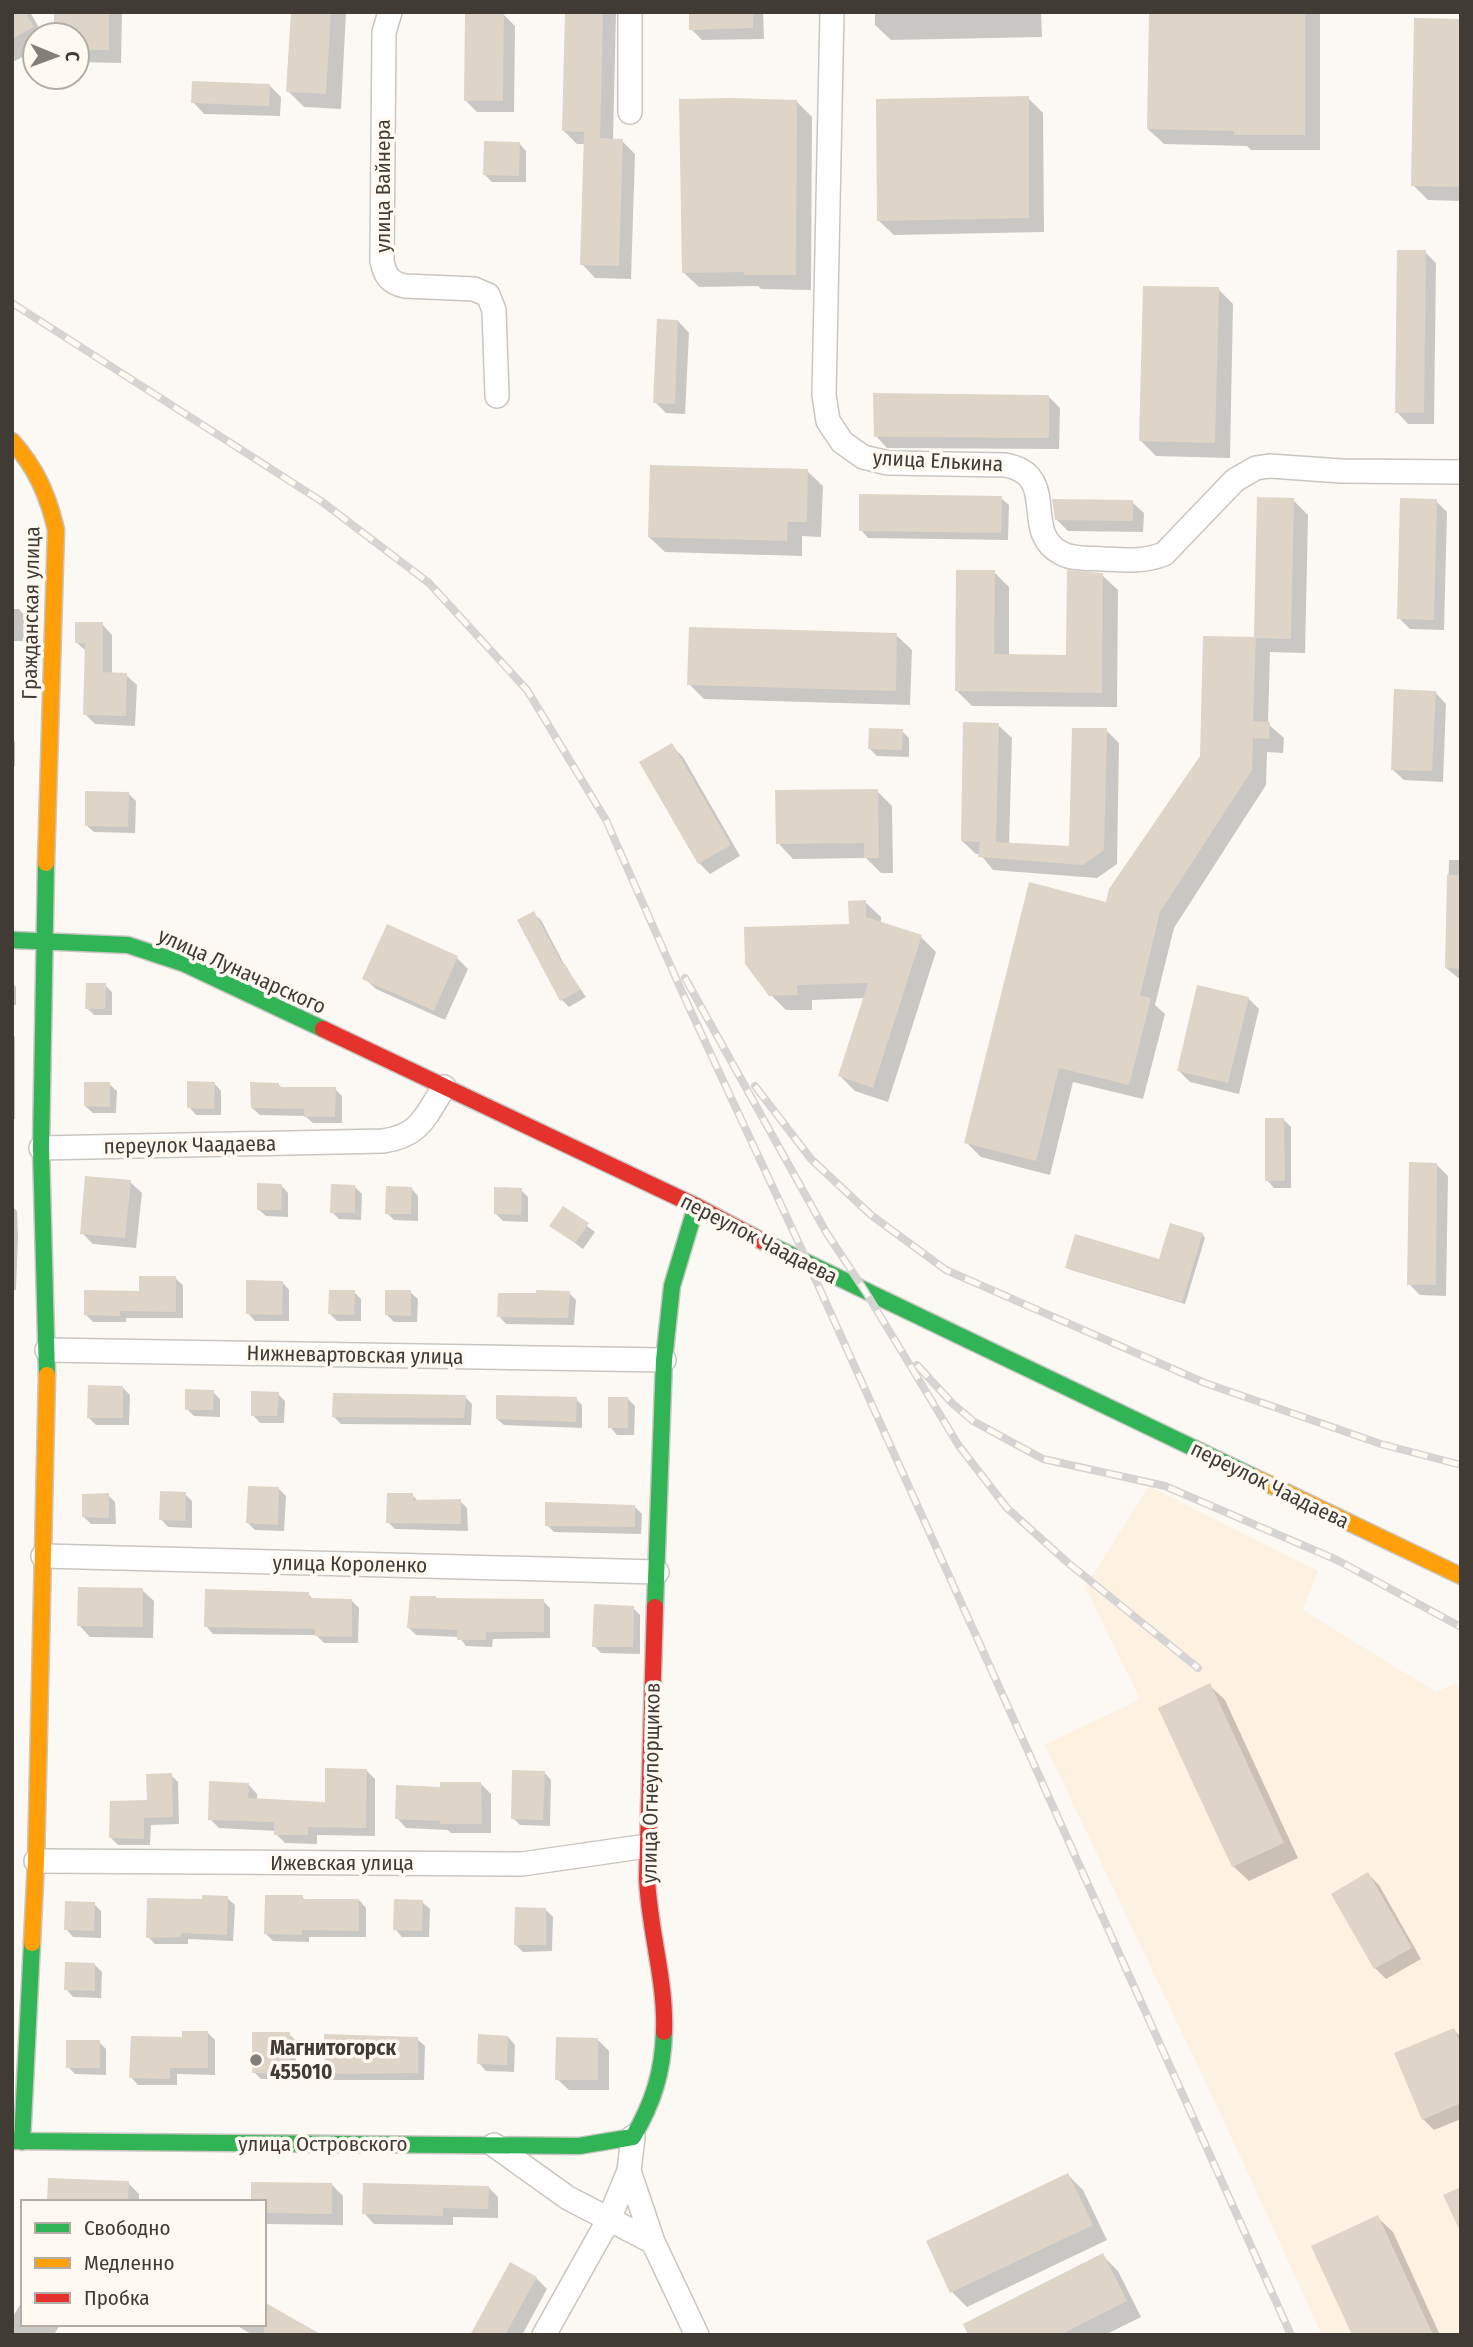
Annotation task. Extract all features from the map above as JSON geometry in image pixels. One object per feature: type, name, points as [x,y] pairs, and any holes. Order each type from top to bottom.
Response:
[{"type":"street","name":"улица Вайнера","points":[[390,12],[384,32],[384,271],[388,279],[396,284],[474,289],[488,295],[494,310],[497,396]]},
{"type":"street","points":[[630,12],[630,112]]},
{"type":"street","name":"улица Елькина","points":[[832,12],[824,396],[828,421],[842,443],[863,457],[888,463],[1005,464],[1017,467],[1028,474],[1035,484],[1043,535],[1051,546],[1076,558],[1136,560],[1151,559],[1164,554],[1235,480],[1256,468],[1269,466],[1341,471],[1461,472]]},
{"type":"street","name":"Гражданская улица","points":[[12,441],[36,469],[49,498],[56,530],[44,940],[41,1148],[47,1350],[36,1861],[17,2142]]},
{"type":"street","name":"улица Луначарского","points":[[12,940],[128,945],[185,964],[444,1087]]},
{"type":"street","name":"переулок Чаадаева","points":[[41,1148],[383,1141],[403,1138],[417,1128],[444,1087],[696,1206],[809,1265],[1461,1576]]},
{"type":"street","name":"улица Огнеупорщиков","points":[[544,2335],[609,2219],[629,2171],[633,2137],[656,2098],[664,2057],[664,2018],[660,1969],[649,1908],[647,1846],[664,1360],[672,1286],[696,1206]]},
{"type":"street","name":"Нижневартовская улица","points":[[47,1350],[664,1360]]},
{"type":"street","name":"улица Короленко","points":[[43,1556],[657,1572]]},
{"type":"street","name":"Ижевская улица","points":[[36,1861],[522,1864],[647,1846]]},
{"type":"street","name":"улица Островского","points":[[17,2142],[579,2146],[633,2137]]},
{"type":"street","points":[[494,2145],[568,2198],[653,2242]]},
{"type":"street","points":[[629,2171],[653,2242],[697,2335]]},
{"type":"shaded area","points":[[1149,1486],[1318,1571],[1303,1610],[1436,1692],[1456,1683],[1461,1694],[1461,2335],[1322,2335],[1223,2119],[1045,1745],[1140,1699],[1085,1587]]},
{"type":"building","points":[[12,12],[25,12],[30,21],[21,21],[21,34],[12,39]]},
{"type":"building","points":[[54,12],[109,12],[109,50],[91,50],[91,21],[54,21]]},
{"type":"building","points":[[291,12],[331,12],[326,94],[286,92]]},
{"type":"building","points":[[465,12],[504,13],[503,101],[464,101]]},
{"type":"building","points":[[565,12],[603,12],[600,138],[623,139],[619,266],[580,265],[584,132],[562,131]]},
{"type":"building","points":[[689,12],[753,12],[753,28],[689,30]]},
{"type":"building","points":[[1149,12],[1305,12],[1305,135],[1234,135],[1234,131],[1147,129]]},
{"type":"building","points":[[1414,18],[1461,19],[1461,187],[1411,186]]},
{"type":"building","points":[[192,81],[270,84],[269,106],[191,103]]},
{"type":"building","points":[[1029,96],[1029,218],[877,221],[876,99]]},
{"type":"building","points":[[679,99],[797,100],[796,275],[682,273]]},
{"type":"building","points":[[484,141],[520,142],[519,176],[483,175]]},
{"type":"building","points":[[1397,250],[1426,250],[1424,413],[1395,413]]},
{"type":"building","points":[[1143,286],[1219,287],[1215,443],[1139,441]]},
{"type":"building","points":[[657,319],[678,320],[675,404],[653,403]]},
{"type":"building","points":[[873,393],[1049,395],[1049,438],[874,437]]},
{"type":"building","points":[[650,465],[808,469],[807,522],[788,522],[787,541],[648,537]]},
{"type":"building","points":[[859,494],[1002,496],[1001,533],[859,531]]},
{"type":"building","points":[[1257,497],[1294,498],[1291,639],[1256,638],[1253,721],[1270,722],[1269,739],[1253,738],[1252,770],[1160,912],[1140,995],[1151,998],[1129,1085],[1059,1068],[1036,1161],[964,1143],[1029,882],[1106,902],[1109,889],[1200,756],[1203,636],[1254,637]]},
{"type":"building","points":[[1400,498],[1437,499],[1434,620],[1397,619]]},
{"type":"building","points":[[1052,499],[1133,500],[1133,521],[1055,520]]},
{"type":"building","points":[[956,570],[995,570],[994,654],[1066,655],[1067,570],[1103,573],[1102,693],[955,691]]},
{"type":"building","points":[[75,622],[103,622],[103,672],[127,673],[126,716],[83,715],[85,643],[75,643]]},
{"type":"building","points":[[689,627],[897,633],[896,691],[687,685]]},
{"type":"building","points":[[1394,689],[1436,691],[1432,771],[1391,770]]},
{"type":"building","points":[[963,722],[999,723],[996,842],[1069,846],[1072,728],[1107,728],[1104,850],[1083,865],[978,857],[980,842],[961,841]]},
{"type":"building","points":[[869,728],[903,729],[902,750],[868,749]]},
{"type":"building","points":[[672,743],[731,845],[698,864],[639,762]]},
{"type":"building","points":[[878,789],[879,858],[864,858],[864,843],[776,844],[775,790]]},
{"type":"building","points":[[85,791],[129,792],[128,827],[85,826]]},
{"type":"building","points":[[1447,875],[1461,875],[1461,969],[1445,968]]},
{"type":"building","points":[[866,900],[866,917],[922,935],[873,1088],[838,1076],[868,983],[797,985],[798,995],[769,996],[745,964],[744,927],[849,924],[848,901]]},
{"type":"building","points":[[534,911],[563,965],[565,964],[580,990],[560,1001],[517,920]]},
{"type":"building","points":[[387,924],[458,956],[434,1011],[362,979]]},
{"type":"building","points":[[86,983],[106,983],[105,1009],[85,1009]]},
{"type":"building","points":[[1197,985],[1249,997],[1228,1083],[1177,1071]]},
{"type":"building","points":[[187,1081],[215,1082],[214,1109],[187,1108]]},
{"type":"building","points":[[84,1082],[110,1082],[110,1107],[84,1106]]},
{"type":"building","points":[[250,1082],[279,1083],[279,1087],[336,1087],[335,1117],[304,1117],[304,1109],[251,1108]]},
{"type":"building","points":[[1265,1118],[1284,1118],[1285,1181],[1265,1181]]},
{"type":"building","points":[[1409,1162],[1437,1163],[1436,1285],[1407,1285]]},
{"type":"building","points":[[85,1176],[131,1180],[125,1238],[80,1234]]},
{"type":"building","points":[[257,1183],[282,1184],[281,1210],[257,1210]]},
{"type":"building","points":[[331,1184],[355,1185],[355,1213],[330,1213]]},
{"type":"building","points":[[386,1186],[412,1187],[411,1214],[385,1214]]},
{"type":"building","points":[[494,1187],[522,1188],[521,1215],[494,1214]]},
{"type":"building","points":[[563,1206],[589,1223],[575,1243],[549,1226]]},
{"type":"building","points":[[1170,1223],[1203,1233],[1182,1302],[1065,1268],[1075,1234],[1159,1259]]},
{"type":"building","points":[[139,1276],[176,1276],[176,1312],[120,1311],[120,1316],[84,1315],[84,1290],[139,1291]]},
{"type":"building","points":[[246,1280],[283,1281],[282,1315],[246,1314]]},
{"type":"building","points":[[329,1290],[355,1290],[354,1315],[328,1314]]},
{"type":"building","points":[[385,1290],[411,1290],[411,1316],[385,1315]]},
{"type":"building","points":[[536,1290],[570,1291],[568,1318],[497,1317],[498,1293],[536,1293]]},
{"type":"building","points":[[88,1385],[123,1386],[123,1418],[87,1418]]},
{"type":"building","points":[[185,1389],[214,1390],[213,1410],[185,1410]]},
{"type":"building","points":[[251,1391],[279,1392],[277,1416],[251,1416]]},
{"type":"building","points":[[333,1393],[466,1395],[464,1418],[332,1417]]},
{"type":"building","points":[[496,1395],[577,1397],[576,1422],[496,1419]]},
{"type":"building","points":[[608,1397],[628,1397],[628,1428],[608,1428]]},
{"type":"building","points":[[248,1486],[279,1487],[278,1525],[246,1523]]},
{"type":"building","points":[[160,1491],[186,1492],[185,1521],[159,1520]]},
{"type":"building","points":[[109,1493],[109,1518],[82,1517],[82,1494]]},
{"type":"building","points":[[387,1493],[413,1493],[413,1500],[461,1499],[461,1524],[386,1523]]},
{"type":"building","points":[[545,1502],[635,1505],[635,1527],[545,1526]]},
{"type":"building","points":[[78,1587],[143,1588],[143,1627],[77,1626]]},
{"type":"building","points":[[205,1589],[309,1592],[309,1598],[352,1599],[352,1637],[315,1636],[315,1629],[204,1627]]},
{"type":"building","points":[[410,1596],[544,1599],[544,1632],[486,1632],[486,1640],[457,1640],[457,1630],[407,1628]]},
{"type":"building","points":[[594,1604],[634,1606],[633,1647],[592,1647]]},
{"type":"building","points":[[1210,1683],[1284,1843],[1232,1867],[1158,1708]]},
{"type":"building","points":[[325,1768],[367,1769],[366,1828],[308,1827],[308,1835],[274,1835],[274,1822],[208,1820],[209,1781],[249,1783],[248,1798],[325,1802]]},
{"type":"building","points":[[512,1770],[545,1771],[543,1820],[511,1819]]},
{"type":"building","points":[[172,1773],[173,1817],[144,1818],[144,1839],[109,1838],[110,1801],[147,1800],[146,1774]]},
{"type":"building","points":[[440,1782],[481,1782],[482,1824],[440,1824],[440,1821],[395,1819],[396,1785],[440,1787]]},
{"type":"building","points":[[1368,1872],[1412,1948],[1374,1969],[1331,1894]]},
{"type":"building","points":[[202,1895],[228,1896],[227,1935],[181,1933],[181,1937],[146,1938],[147,1898],[202,1899]]},
{"type":"building","points":[[265,1895],[303,1895],[303,1899],[359,1899],[359,1931],[302,1930],[302,1935],[264,1934]]},
{"type":"building","points":[[394,1899],[423,1900],[422,1931],[393,1930]]},
{"type":"building","points":[[65,1901],[95,1902],[94,1931],[64,1930]]},
{"type":"building","points":[[515,1907],[546,1908],[546,1945],[514,1945]]},
{"type":"building","points":[[65,1962],[95,1963],[95,1991],[64,1990]]},
{"type":"building","points":[[1454,2028],[1461,2044],[1461,2103],[1422,2120],[1394,2053]]},
{"type":"building","points":[[182,2031],[208,2031],[208,2068],[170,2068],[170,2079],[129,2078],[131,2036],[182,2037]]},
{"type":"building","points":[[252,2032],[290,2032],[290,2073],[252,2073]]},
{"type":"building","points":[[324,2034],[418,2037],[418,2073],[325,2074]]},
{"type":"building","points":[[478,2034],[508,2036],[507,2065],[477,2064]]},
{"type":"building","points":[[556,2037],[598,2038],[598,2080],[555,2080]]},
{"type":"building","points":[[66,2040],[100,2040],[100,2068],[66,2068]]},
{"type":"building","points":[[1068,2173],[1093,2225],[950,2293],[926,2241]]},
{"type":"building","points":[[48,2178],[129,2181],[128,2200],[47,2200]]},
{"type":"building","points":[[251,2182],[332,2183],[332,2214],[266,2213],[266,2200],[251,2200]]},
{"type":"building","points":[[363,2183],[489,2186],[488,2209],[443,2208],[443,2216],[362,2214]]},
{"type":"building","points":[[1461,2187],[1461,2233],[1443,2195]]},
{"type":"building","points":[[1378,2215],[1433,2335],[1352,2335],[1311,2246]]},
{"type":"building","points":[[1103,2253],[1127,2301],[1060,2335],[968,2335],[963,2324]]},
{"type":"building","points":[[510,2262],[537,2277],[505,2335],[470,2335]]},
{"type":"building","points":[[266,2303],[322,2335],[264,2335]]},
{"type":"railway","points":[[12,303],[321,501],[429,583],[527,690],[606,820],[1291,2335]]},
{"type":"railway","points":[[685,978],[826,1232],[959,1446],[1007,1508],[1067,1562],[1198,1668]]},
{"type":"railway","points":[[755,1086],[811,1159],[871,1215],[946,1270],[1205,1383],[1381,1444],[1461,1465]]},
{"type":"railway","points":[[917,1365],[952,1403],[973,1421],[1043,1459],[1165,1486],[1337,1560],[1461,1627]]},
{"type":"traffic: fast","points":[[46,863],[41,1148],[47,1375]]},
{"type":"traffic: fast","points":[[12,940],[128,945],[185,964],[323,1029]]},
{"type":"traffic: fast","points":[[655,1607],[664,1360],[672,1286],[696,1206]]},
{"type":"traffic: fast","points":[[762,1241],[1254,1477]]},
{"type":"traffic: fast","points":[[22,2142],[32,1943]]},
{"type":"traffic: fast","points":[[12,2141],[579,2146],[633,2137],[656,2087],[664,2032]]},
{"type":"traffic: slow","points":[[12,441],[40,482],[56,530],[46,863]]},
{"type":"traffic: slow","points":[[32,1943],[47,1375]]},
{"type":"traffic: slow","points":[[1254,1477],[1461,1576]]},
{"type":"traffic: jam","points":[[323,1029],[696,1206],[762,1241]]},
{"type":"traffic: jam","points":[[655,1607],[647,1878],[662,1993],[664,2032]]},
{"type":"place","name":"Магнитогорск 455010","points":[[256,2060]]}]
